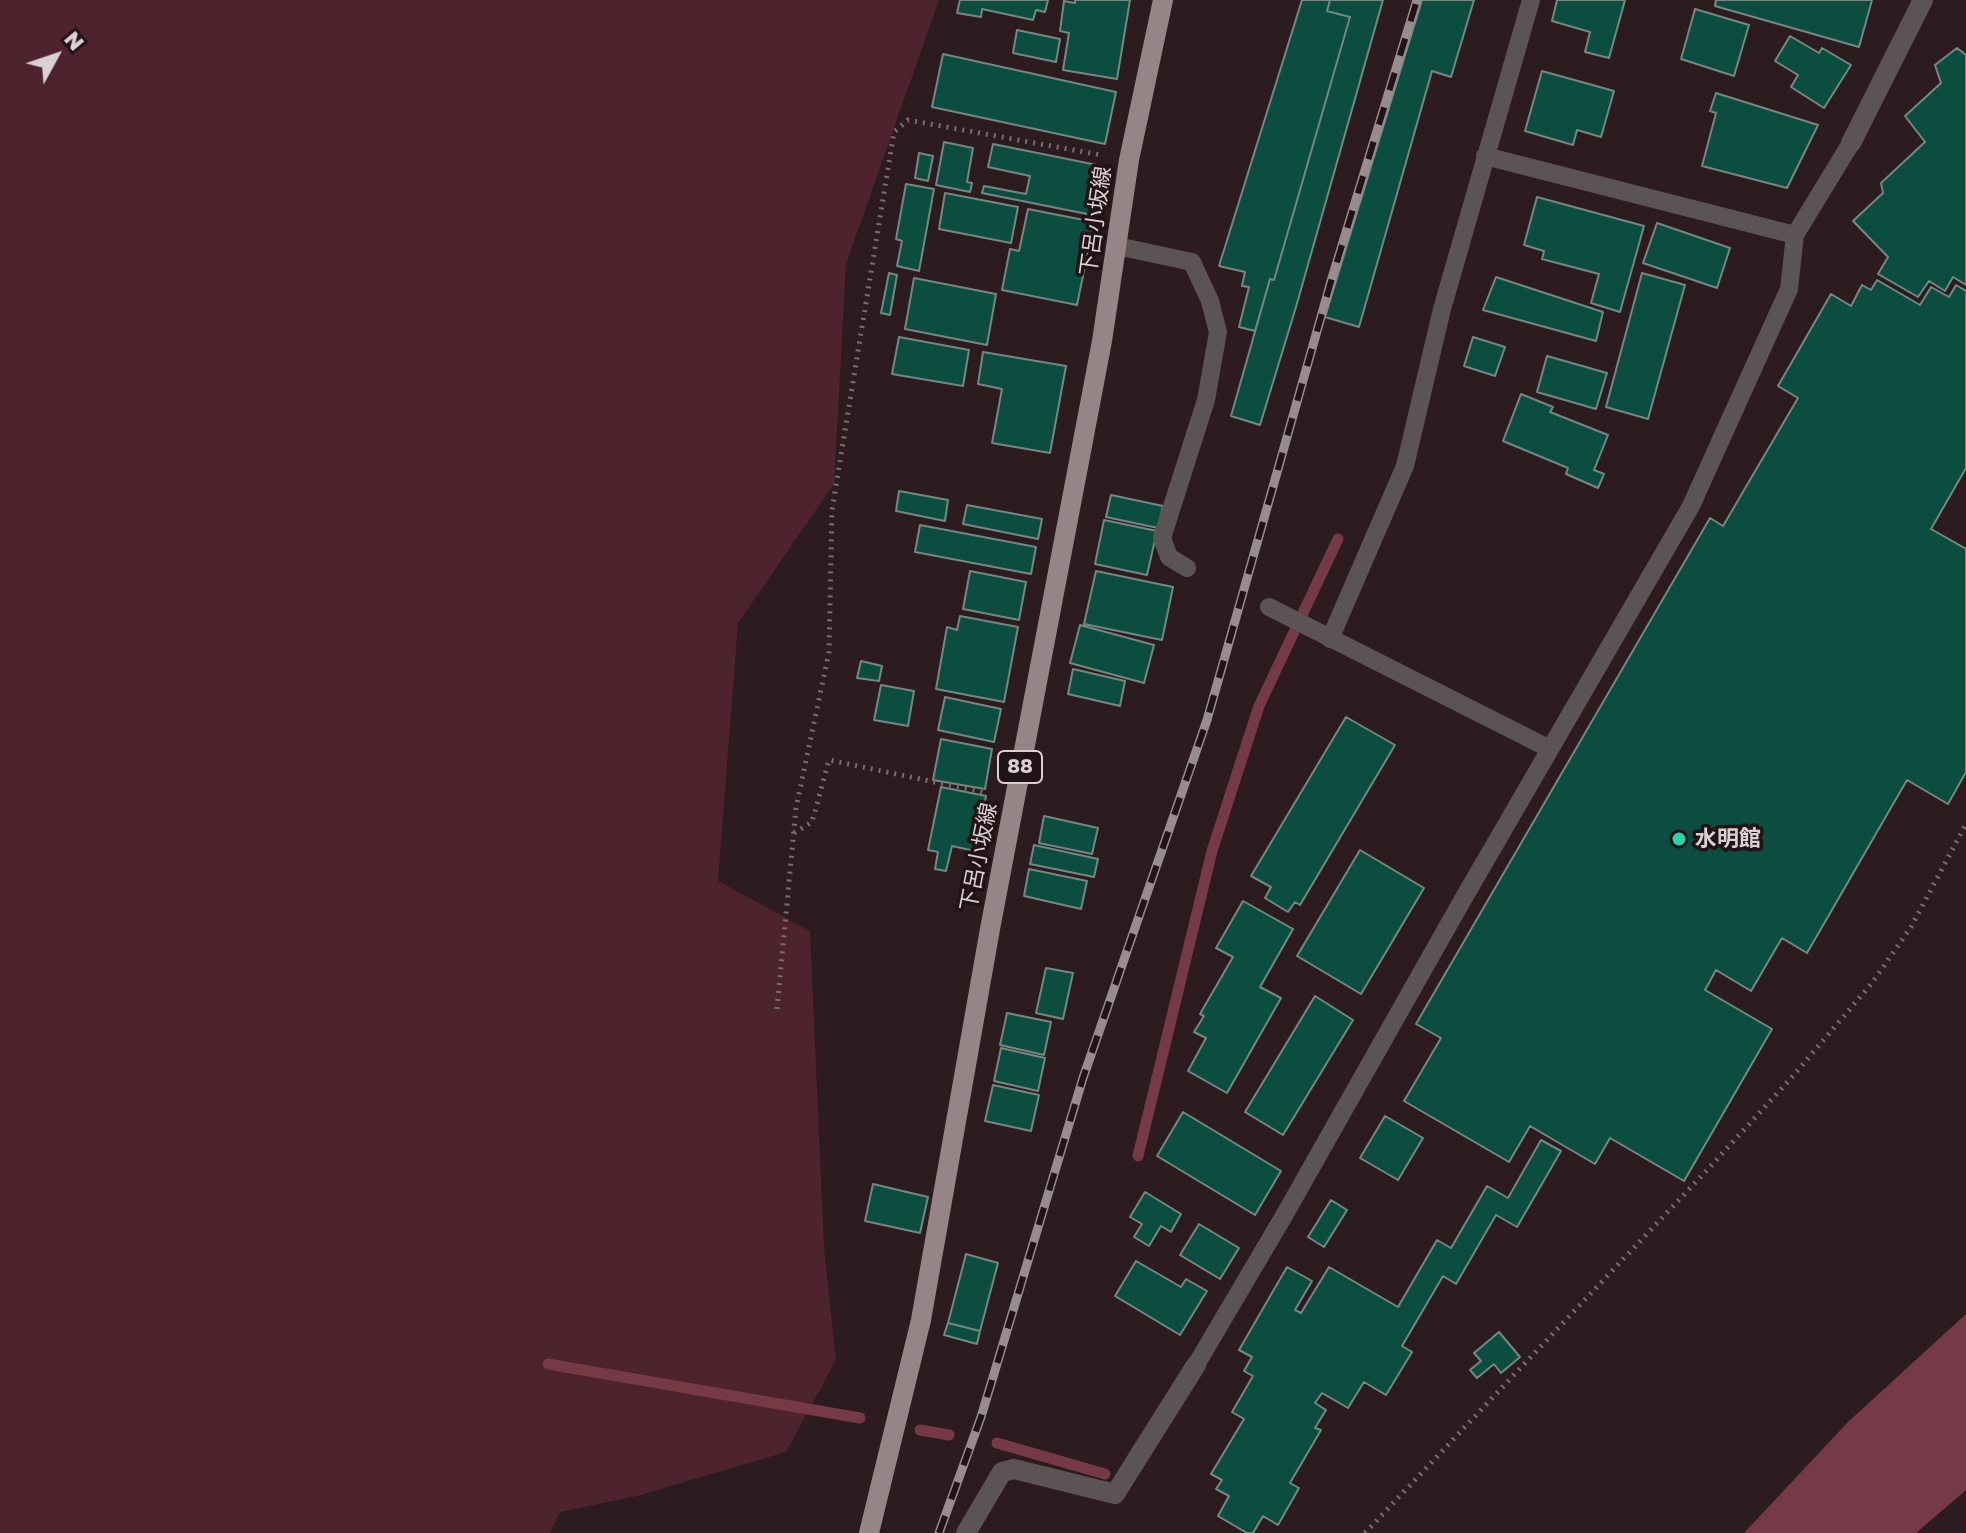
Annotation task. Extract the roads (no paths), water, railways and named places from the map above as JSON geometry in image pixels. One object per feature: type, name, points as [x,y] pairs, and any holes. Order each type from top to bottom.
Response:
[{"type":"main road","name":"下呂小坂線","points":[[869,1533],[921,1320],[1014,799],[1078,475],[1129,160],[1163,0]]},
{"type":"street","points":[[1851,143],[1923,0]]},
{"type":"street","points":[[966,1533],[1002,1472],[1014,1469],[1115,1494],[1196,1365]]},
{"type":"lane","points":[[1330,639],[1405,466],[1442,309],[1531,0]]},
{"type":"lane","points":[[1196,1365],[1691,506],[1789,289],[1795,235],[1851,143]]},
{"type":"lane","points":[[1485,156],[1795,235]]},
{"type":"lane","points":[[1117,246],[1192,262],[1210,301],[1218,332],[1206,400],[1162,538],[1169,557],[1187,568]]},
{"type":"lane","points":[[1269,607],[1550,749]]},
{"type":"waterway","points":[[1138,1156],[1212,851],[1259,706],[1338,539]]},
{"type":"waterway","points":[[548,1364],[860,1418]]},
{"type":"waterway","points":[[920,1430],[949,1435]]},
{"type":"waterway","points":[[997,1443],[1105,1474]]},
{"type":"railway","points":[[939,1533],[981,1417],[1083,1078],[1207,720],[1332,278],[1417,0]]},
{"type":"place","name":"水明館","points":[[1679,839]]}]
